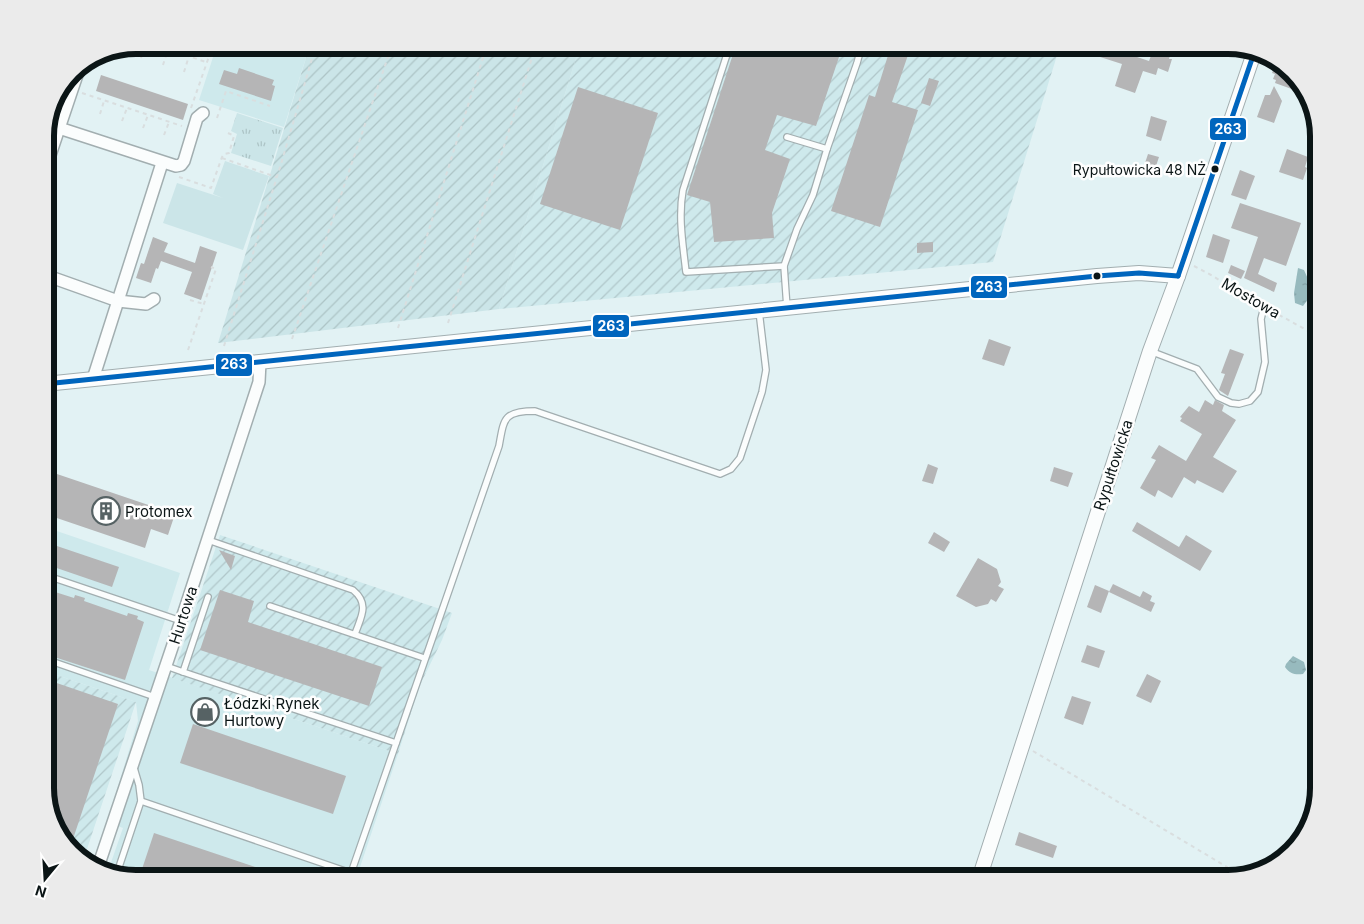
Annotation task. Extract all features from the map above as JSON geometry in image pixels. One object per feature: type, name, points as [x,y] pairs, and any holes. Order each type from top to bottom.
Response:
[{"type":"street","name":"Rypułtowicka","points":[[982,870],[1150,351],[1178,276],[1252,58]]},
{"type":"street","points":[[54,143],[75,82]]},
{"type":"street","points":[[59,128],[176,166],[181,165],[184,161],[199,116],[203,114]]},
{"type":"street","points":[[93,379],[162,163]]},
{"type":"street","points":[[54,383],[1139,273],[1178,276]]},
{"type":"street","points":[[54,278],[118,301],[146,304],[154,299]]},
{"type":"street","name":"Hurtowa","points":[[100,862],[181,622],[259,382],[260,362]]},
{"type":"lane","points":[[727,54],[680,204],[686,272],[784,266]]},
{"type":"lane","points":[[788,308],[784,266],[797,229],[813,195],[860,54]]},
{"type":"lane","points":[[787,137],[827,149]]},
{"type":"lane","points":[[1150,351],[1197,369],[1218,397],[1231,403],[1239,404],[1250,401],[1258,392],[1265,362],[1261,319],[1264,307]]},
{"type":"lane","points":[[352,870],[499,446],[507,417],[518,411],[534,411],[720,474],[731,469],[740,458],[762,392],[766,370],[759,311]]},
{"type":"lane","points":[[208,540],[353,590],[360,596],[363,604],[363,612],[355,634]]},
{"type":"lane","points":[[54,579],[181,622]]},
{"type":"lane","points":[[183,672],[208,597]]},
{"type":"lane","points":[[270,606],[424,658]]},
{"type":"lane","points":[[54,663],[155,698]]},
{"type":"lane","points":[[166,666],[396,743]]},
{"type":"lane","points":[[119,868],[141,801],[139,786],[134,773],[134,761]]},
{"type":"lane","points":[[141,801],[333,870]]},
{"type":"path","points":[[141,58],[143,54]]},
{"type":"path","points":[[163,65],[166,54]]},
{"type":"path","points":[[184,54],[206,62]]},
{"type":"path","points":[[190,109],[209,54]]},
{"type":"path","points":[[224,346],[314,54]]},
{"type":"path","points":[[292,339],[389,54]]},
{"type":"path","points":[[398,328],[485,54]]},
{"type":"path","points":[[448,323],[533,54]]},
{"type":"path","points":[[184,72],[190,56]]},
{"type":"path","points":[[76,91],[194,130]]},
{"type":"path","points":[[218,118],[226,91],[270,106]]},
{"type":"path","points":[[100,114],[104,101]]},
{"type":"path","points":[[122,121],[127,108]]},
{"type":"path","points":[[143,128],[148,115]]},
{"type":"path","points":[[164,135],[169,122]]},
{"type":"path","points":[[176,166],[176,176],[211,188],[222,158],[224,154],[229,152],[234,136],[228,133]]},
{"type":"path","points":[[222,158],[277,177]]},
{"type":"path","name":"Mostowa","points":[[1183,261],[1211,274],[1264,307],[1310,332]]},
{"type":"path","points":[[188,350],[216,268],[212,267]]},
{"type":"path","points":[[190,300],[204,304]]},
{"type":"path","points":[[1023,745],[1232,870]]},
{"type":"shaded area","points":[[214,54],[307,54],[284,127],[199,100]]},
{"type":"shaded area","points":[[577,54],[1057,54],[993,262],[499,309]]},
{"type":"shaded area","name":"Łódzki Rynek Hurtowy","points":[[54,530],[180,573],[149,670],[398,754],[359,870],[125,870],[110,866],[123,828],[107,822],[138,721],[136,702],[54,674]]},
{"type":"shaded area","points":[[220,535],[452,613],[442,640],[419,687],[398,754],[172,678]]},
{"type":"shaded area","points":[[54,674],[136,702],[86,853],[71,838],[60,820],[54,794]]},
{"type":"green space","points":[[307,54],[577,54],[499,309],[218,343]]},
{"type":"green space","points":[[237,113],[283,128],[271,166],[231,153],[237,134],[231,131]]},
{"type":"green space","points":[[225,161],[269,176],[243,250],[163,223],[177,183],[223,198],[213,194]]},
{"type":"water","points":[[1298,268],[1304,270],[1310,280],[1310,294],[1303,306],[1295,303],[1294,293]]},
{"type":"water","points":[[1293,656],[1304,662],[1306,670],[1303,674],[1293,674],[1285,667]]},
{"type":"building","points":[[733,54],[840,54],[816,126],[777,115],[765,150],[790,159],[772,213],[774,238],[714,242],[710,202],[687,195]]},
{"type":"building","points":[[888,54],[908,55],[892,102],[918,110],[880,227],[831,211],[869,95],[875,97]]},
{"type":"building","points":[[1098,54],[1128,54],[1149,61],[1152,54],[1170,54],[1169,59],[1172,59],[1168,72],[1158,68],[1156,75],[1143,71],[1135,93],[1115,86],[1122,64],[1097,56]]},
{"type":"building","points":[[239,68],[274,80],[272,85],[275,86],[271,101],[219,84],[224,70],[237,74]]},
{"type":"building","points":[[1274,68],[1286,78],[1296,91],[1275,83],[1276,80],[1273,79],[1275,74],[1272,73]]},
{"type":"building","points":[[101,75],[188,104],[183,120],[96,91]]},
{"type":"building","points":[[929,78],[939,81],[930,106],[921,103]]},
{"type":"building","points":[[1274,86],[1282,101],[1274,123],[1257,117],[1265,95],[1270,95]]},
{"type":"building","points":[[578,87],[658,113],[620,230],[540,204]]},
{"type":"building","points":[[1151,116],[1167,121],[1161,141],[1146,136]]},
{"type":"building","points":[[1287,149],[1308,157],[1303,180],[1279,172]]},
{"type":"building","points":[[1148,154],[1159,157],[1153,175],[1142,172]]},
{"type":"building","points":[[1240,170],[1255,176],[1246,200],[1231,195]]},
{"type":"building","points":[[1240,203],[1301,223],[1286,266],[1264,258],[1258,274],[1277,283],[1274,292],[1244,278],[1258,237],[1231,228]]},
{"type":"building","points":[[1213,234],[1230,240],[1223,263],[1206,257]]},
{"type":"building","points":[[153,237],[168,243],[164,252],[195,263],[200,246],[217,252],[201,300],[184,294],[192,272],[161,261],[158,269],[156,268],[151,283],[136,278],[141,263],[144,264]]},
{"type":"building","points":[[933,242],[933,252],[917,253],[917,243]]},
{"type":"building","points":[[1231,265],[1245,271],[1241,279],[1228,273]]},
{"type":"building","points":[[989,339],[1011,347],[1004,366],[982,359]]},
{"type":"building","points":[[1230,349],[1244,354],[1228,396],[1219,390],[1225,374],[1221,373]]},
{"type":"building","points":[[1205,400],[1213,405],[1215,400],[1224,405],[1222,411],[1236,420],[1213,457],[1237,471],[1223,493],[1197,480],[1195,484],[1184,477],[1172,498],[1158,490],[1155,497],[1140,488],[1156,460],[1151,458],[1159,445],[1186,461],[1202,434],[1180,421],[1182,418],[1180,417],[1189,406],[1199,412]]},
{"type":"building","points":[[928,464],[938,468],[933,484],[922,481]]},
{"type":"building","points":[[1054,467],[1073,473],[1068,487],[1050,481]]},
{"type":"building","name":"Protomex","points":[[54,473],[175,514],[168,535],[151,529],[145,548],[54,517]]},
{"type":"building","points":[[1137,522],[1179,547],[1186,535],[1212,551],[1200,571],[1132,531]]},
{"type":"building","points":[[934,532],[950,542],[944,552],[928,543]]},
{"type":"building","points":[[54,545],[119,567],[112,587],[54,567]]},
{"type":"building","points":[[219,550],[235,556],[231,570]]},
{"type":"building","points":[[978,558],[997,569],[1001,582],[998,586],[1004,589],[996,602],[991,599],[988,604],[976,607],[956,596]]},
{"type":"building","points":[[1113,584],[1140,597],[1143,591],[1152,596],[1150,601],[1155,603],[1151,612],[1109,592]]},
{"type":"building","points":[[1095,585],[1109,591],[1101,613],[1087,607]]},
{"type":"building","points":[[220,590],[254,601],[248,622],[382,667],[369,706],[200,650]]},
{"type":"building","points":[[54,592],[74,598],[75,595],[85,598],[84,601],[127,616],[128,613],[138,616],[137,619],[144,622],[125,680],[54,657]]},
{"type":"building","points":[[1087,645],[1105,651],[1099,668],[1081,662]]},
{"type":"building","points":[[1147,674],[1161,681],[1151,703],[1136,696]]},
{"type":"building","points":[[54,682],[118,704],[73,840],[60,820],[54,794]]},
{"type":"building","points":[[1072,696],[1091,702],[1083,725],[1064,718]]},
{"type":"building","points":[[193,724],[346,776],[333,814],[180,763]]},
{"type":"building","points":[[1019,832],[1057,846],[1053,858],[1015,845]]},
{"type":"building","points":[[154,833],[264,870],[142,870]]},
{"type":"transit line","name":"263","points":[[1178,276],[1252,58]]},
{"type":"transit line","name":"263","points":[[54,383],[1097,276],[1139,273],[1178,276]]},
{"type":"place","name":"Rypułtowicka 48 NŻ","points":[[1215,169]]},
{"type":"place","name":"Protomex","points":[[106,511]]},
{"type":"place","name":"Łódzki Rynek Hurtowy","points":[[205,712]]}]
